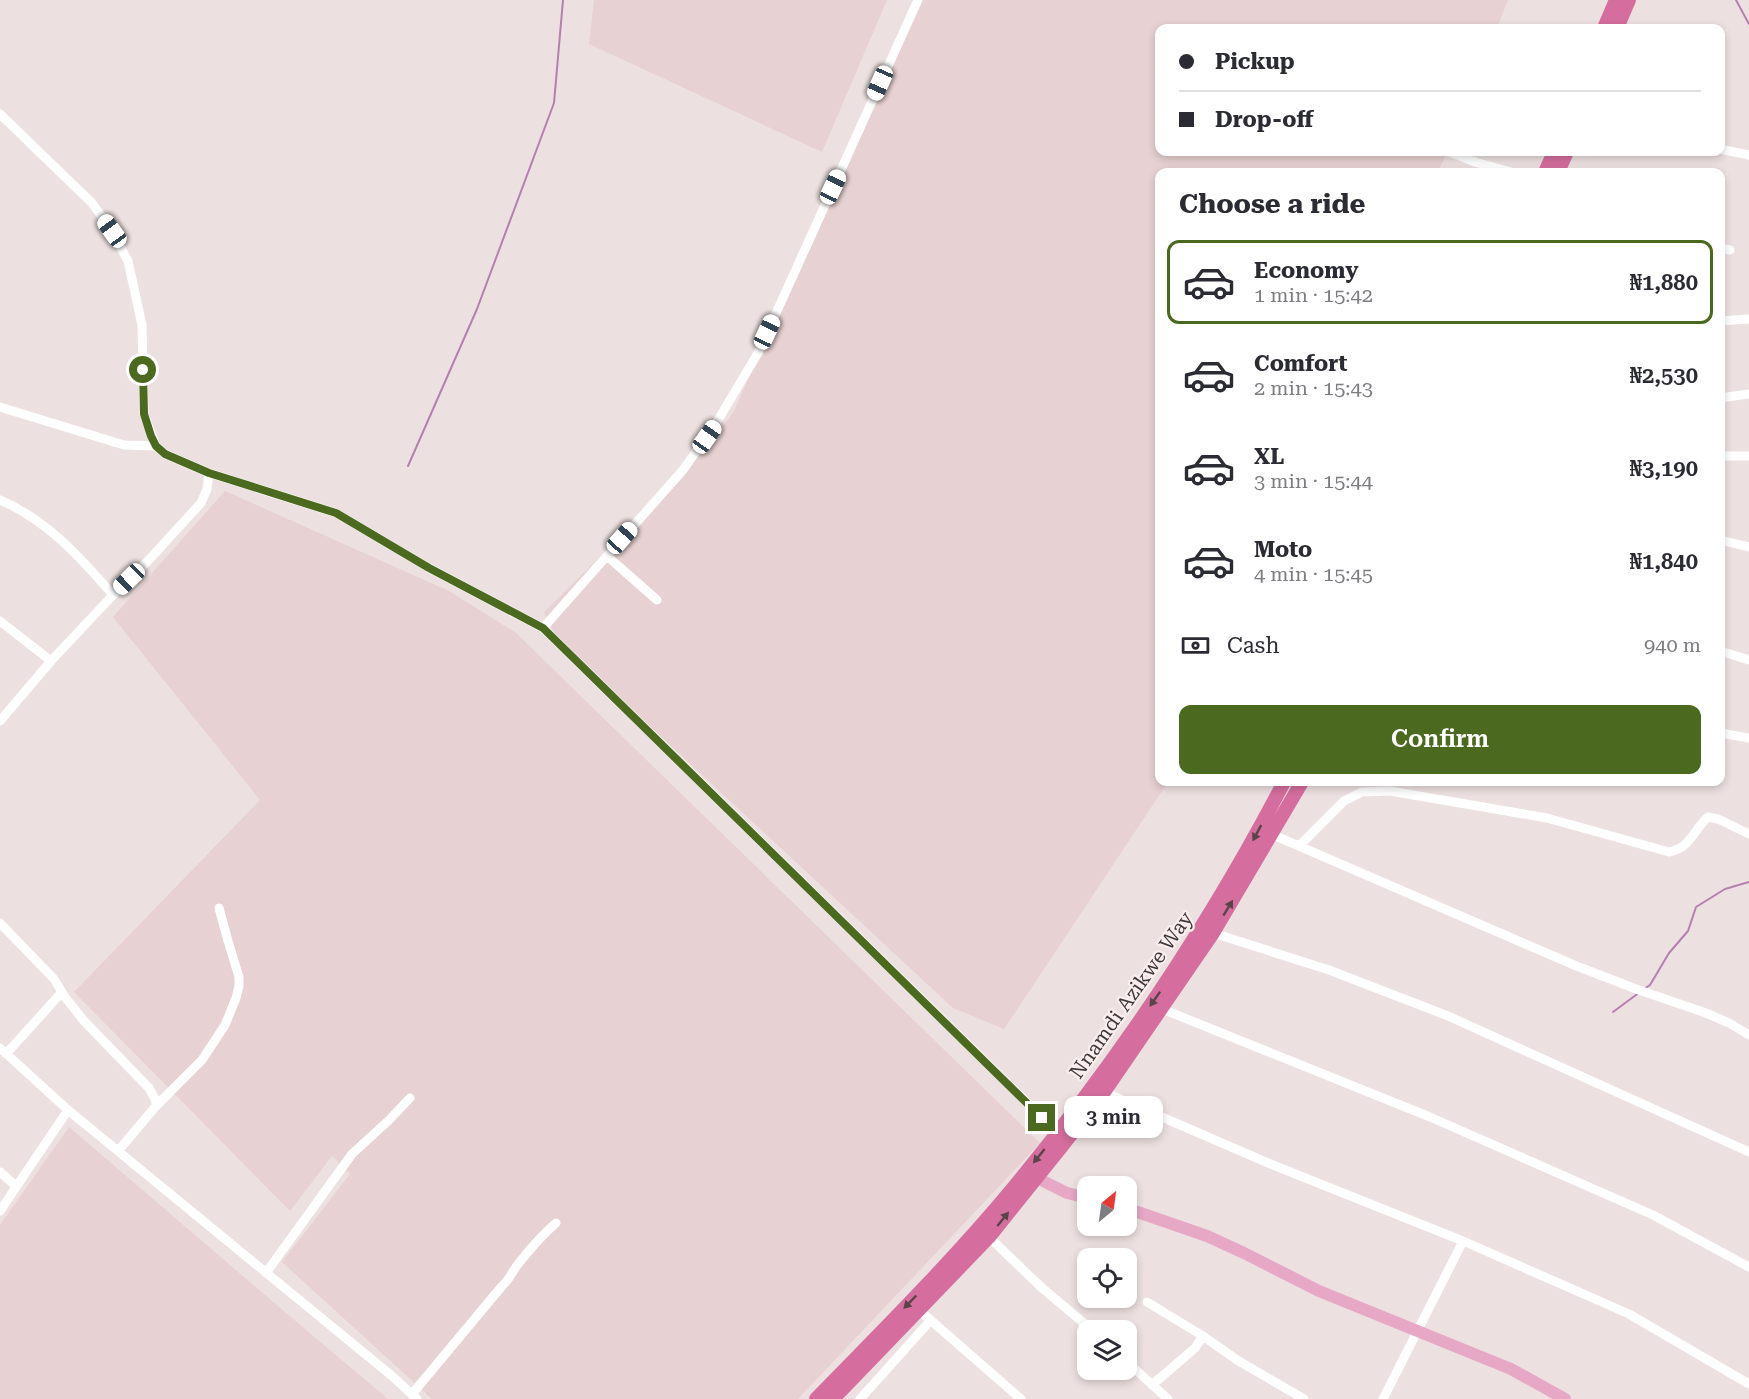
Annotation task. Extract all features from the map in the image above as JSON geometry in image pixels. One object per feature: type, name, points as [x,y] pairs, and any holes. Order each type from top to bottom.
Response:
[{"type":"highway","points":[[1606,24],[1616,0]]},
{"type":"highway","points":[[1619,24],[1629,0]]},
{"type":"highway","name":"Nnamdi Azikwe Way","points":[[816,1399],[952,1258],[1012,1189],[1111,1062],[1208,918],[1252,844],[1282,786]]},
{"type":"highway","name":"Nnamdi Azikwe Way","points":[[833,1399],[989,1237],[1104,1092],[1213,933],[1300,786]]},
{"type":"main road","points":[[1037,1178],[1077,1195]]},
{"type":"main road","points":[[1137,1212],[1207,1236],[1319,1291],[1511,1369],[1565,1399]]},
{"type":"street","points":[[543,628],[683,470],[718,420],[758,353],[918,0]]},
{"type":"street","points":[[0,114],[92,203],[112,231],[128,261],[142,325],[144,414],[156,446],[165,454],[209,473],[336,513],[429,568],[543,628],[1057,1132]]},
{"type":"street","points":[[1725,150],[1749,155]]},
{"type":"street","points":[[1460,156],[1497,168]]},
{"type":"street","points":[[1725,321],[1749,319]]},
{"type":"street","points":[[1725,397],[1749,394]]},
{"type":"street","points":[[0,407],[124,445],[156,446]]},
{"type":"street","points":[[1725,456],[1749,456]]},
{"type":"street","points":[[0,721],[51,661],[201,503],[207,489],[209,473]]},
{"type":"street","points":[[0,500],[47,528],[78,554],[113,595]]},
{"type":"street","points":[[1725,541],[1749,547]]},
{"type":"street","points":[[607,556],[657,600]]},
{"type":"street","points":[[0,621],[51,661]]},
{"type":"street","points":[[1725,653],[1749,660]]},
{"type":"street","points":[[1725,734],[1749,738]]},
{"type":"street","points":[[1299,846],[1344,801],[1362,792],[1381,791],[1548,818],[1669,852],[1679,850],[1686,844],[1702,822],[1708,818],[1718,819],[1749,834]]},
{"type":"street","points":[[1271,834],[1574,965],[1706,1013],[1749,1035]]},
{"type":"street","points":[[118,1151],[156,1106],[202,1060],[225,1024],[236,998],[239,977],[219,908]]},
{"type":"street","points":[[0,923],[54,979],[84,1021],[149,1088],[156,1101],[156,1106]]},
{"type":"street","points":[[1213,933],[1329,970],[1448,1016],[1749,1152]]},
{"type":"street","points":[[62,992],[3,1051],[68,1110],[415,1397],[502,1286],[510,1280],[517,1265],[556,1223]]},
{"type":"street","points":[[1162,1009],[1430,1117],[1632,1205],[1749,1267]]},
{"type":"street","points":[[1104,1092],[1273,1165],[1463,1241],[1629,1314],[1749,1384]]},
{"type":"street","points":[[266,1273],[352,1154],[410,1098]]},
{"type":"street","points":[[0,1211],[68,1110]]},
{"type":"street","points":[[0,1172],[16,1186]]},
{"type":"street","points":[[989,1237],[1041,1287],[1080,1320]]},
{"type":"street","points":[[1387,1398],[1463,1241]]},
{"type":"street","points":[[1147,1302],[1237,1360],[1304,1399]]},
{"type":"street","points":[[919,1310],[1021,1399]]},
{"type":"street","points":[[861,1399],[931,1320]]},
{"type":"street","points":[[1152,1384],[1195,1348],[1203,1336]]},
{"type":"street","points":[[1137,1371],[1168,1399]]},
{"type":"shaded area","points":[[594,0],[887,0],[822,152],[589,44]]},
{"type":"shaded area","points":[[917,0],[1508,0],[1499,24],[1155,24],[1155,156],[1445,156],[1440,168],[1155,168],[1155,786],[1165,786],[1004,1029],[953,1008],[558,641],[544,612],[687,471],[733,413]]},
{"type":"shaded area","points":[[225,491],[449,591],[515,632],[1040,1143],[798,1399],[432,1399],[282,1262],[350,1174],[332,1156],[290,1211],[74,992],[260,800],[113,617]]},
{"type":"shaded area","points":[[69,1127],[388,1399],[0,1399],[0,1225]]},
{"type":"waterway","points":[[408,466],[477,309],[554,103],[563,0]]},
{"type":"waterway","points":[[1736,0],[1749,24]]},
{"type":"waterway","points":[[1644,989],[1650,985],[1669,953],[1688,931],[1696,907],[1725,889],[1749,882]]},
{"type":"waterway","points":[[1613,1012],[1640,992]]},
{"type":"route","points":[[143,370],[144,414],[156,446],[165,454],[209,473],[336,513],[429,568],[543,628],[1042,1118]]}]
